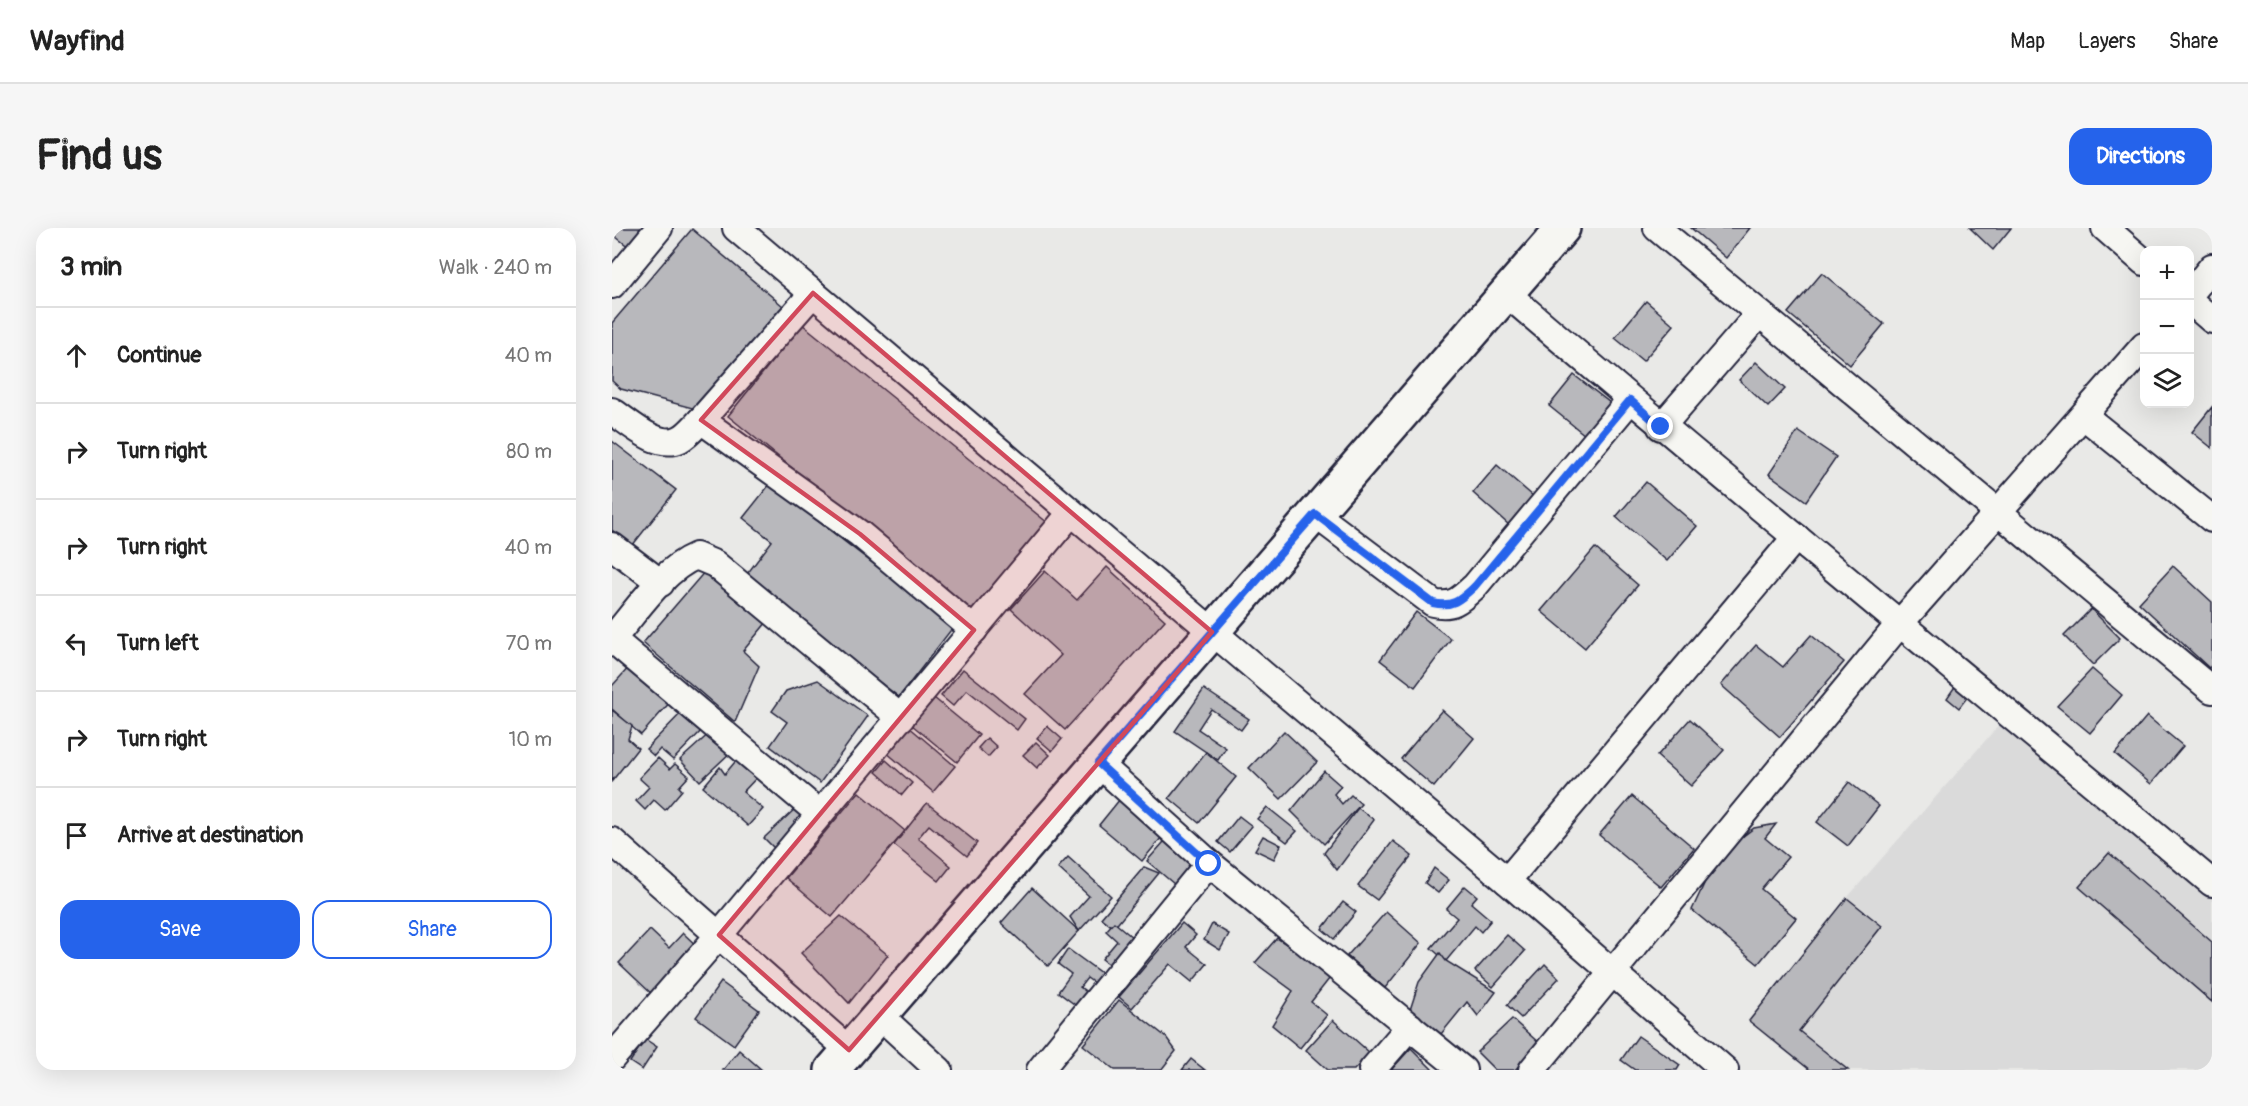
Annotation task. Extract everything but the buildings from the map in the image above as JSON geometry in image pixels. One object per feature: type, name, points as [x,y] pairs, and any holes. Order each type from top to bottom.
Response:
[{"type":"street","points":[[612,285],[660,228]]},
{"type":"street","points":[[736,228],[1507,881],[1725,1070]]},
{"type":"street","points":[[612,841],[719,935],[840,1060],[1563,228]]},
{"type":"street","points":[[1657,228],[2212,690]]},
{"type":"street","points":[[2105,228],[2140,258]]},
{"type":"street","points":[[2194,289],[2212,267]]},
{"type":"street","points":[[612,411],[656,440],[669,443],[682,439],[813,293]]},
{"type":"street","points":[[1506,293],[1661,427],[1901,622],[2212,883]]},
{"type":"street","points":[[2194,304],[2212,320]]},
{"type":"street","points":[[1661,427],[1759,314]]},
{"type":"street","points":[[1532,1070],[1613,975],[1901,622],[2000,513],[2140,352]]},
{"type":"street","points":[[1315,514],[1433,603],[1446,606],[1458,602],[1475,586],[1630,400]]},
{"type":"street","points":[[2084,416],[2212,519]]},
{"type":"street","points":[[701,420],[860,534],[974,630]]},
{"type":"street","points":[[615,1048],[719,935],[1071,513]]},
{"type":"street","points":[[1507,881],[1796,537]]},
{"type":"street","points":[[612,546],[661,583]]},
{"type":"street","points":[[820,814],[612,639],[661,583],[685,560],[696,556],[706,558],[901,717]]},
{"type":"street","points":[[1098,763],[1209,864],[1463,1070]]},
{"type":"street","points":[[1041,1070],[1209,864]]},
{"type":"street","points":[[879,1015],[939,1070]]},
{"type":"street","points":[[1371,1070],[1410,1026]]},
{"type":"highlighted area","points":[[813,293],[1212,632],[849,1050],[719,935],[974,630],[860,534],[701,420]]},
{"type":"shaded area","points":[[1999,725],[2212,892],[2212,1070],[1810,1070],[1749,1021],[1847,898]]},
{"type":"route","points":[[1209,864],[1098,763],[1315,514],[1433,603],[1446,606],[1458,602],[1475,586],[1630,400],[1661,427]]}]
